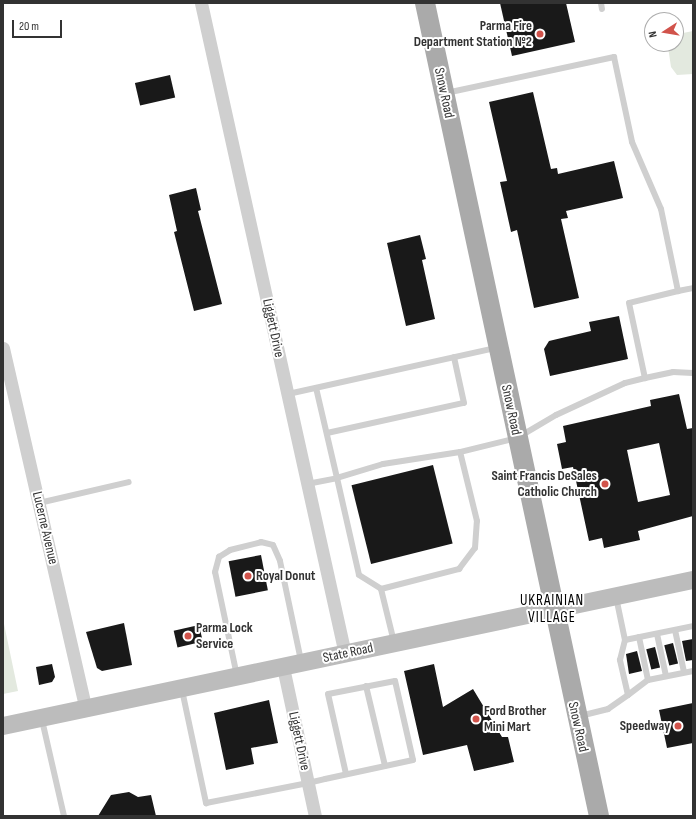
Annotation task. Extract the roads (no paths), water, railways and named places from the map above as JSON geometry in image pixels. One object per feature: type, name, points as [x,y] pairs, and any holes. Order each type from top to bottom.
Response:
[{"type":"main road","name":"Snow Road","points":[[424,3],[576,717],[599,816]]},
{"type":"main road","name":"State Road","points":[[3,726],[693,580]]},
{"type":"street","name":"Liggett Drive","points":[[201,3],[345,654]]},
{"type":"street","name":"Lucerne Avenue","points":[[3,348],[86,709]]},
{"type":"street","name":"Liggett Drive","points":[[283,667],[316,816]]},
{"type":"lane","points":[[444,93],[614,57],[632,142],[661,209],[678,291]]},
{"type":"lane","points":[[645,378],[629,303],[693,288]]},
{"type":"lane","points":[[288,394],[497,347]]},
{"type":"lane","points":[[326,433],[464,403],[454,357]]},
{"type":"lane","points":[[308,484],[337,478],[383,464],[460,452],[517,438],[556,414],[625,383],[672,372],[693,373]]},
{"type":"lane","points":[[316,388],[359,576],[381,588],[460,569],[475,548],[477,521],[460,452]]},
{"type":"lane","points":[[39,503],[129,482]]},
{"type":"lane","points":[[237,676],[215,572],[220,557],[230,550],[262,542],[273,545],[280,561],[301,663]]},
{"type":"lane","points":[[381,588],[394,643]]},
{"type":"lane","points":[[616,597],[625,640],[620,660],[628,695]]},
{"type":"lane","points":[[625,640],[693,627]]},
{"type":"lane","points":[[675,630],[684,672]]},
{"type":"lane","points":[[657,634],[666,676]]},
{"type":"lane","points":[[639,638],[648,680]]},
{"type":"lane","points":[[576,717],[608,709],[648,680],[693,671]]},
{"type":"lane","points":[[181,688],[206,803],[308,783],[413,760],[395,681],[328,694],[346,774]]},
{"type":"lane","points":[[366,686],[384,766]]},
{"type":"lane","points":[[42,718],[64,816]]},
{"type":"place","name":"Parma Fire Department Station №2","points":[[540,34]]},
{"type":"place","name":"Saint Francis DeSales Catholic Church","points":[[605,484]]},
{"type":"place","name":"Royal Donut","points":[[248,576]]},
{"type":"place","name":"Parma Lock Service","points":[[188,636]]},
{"type":"place","name":"Ford Brother Mini Mart","points":[[476,719]]},
{"type":"place","name":"Speedway","points":[[678,726]]},
{"type":"district","name":"UKRAINIAN VILLAGE","points":[[552,608]]}]
